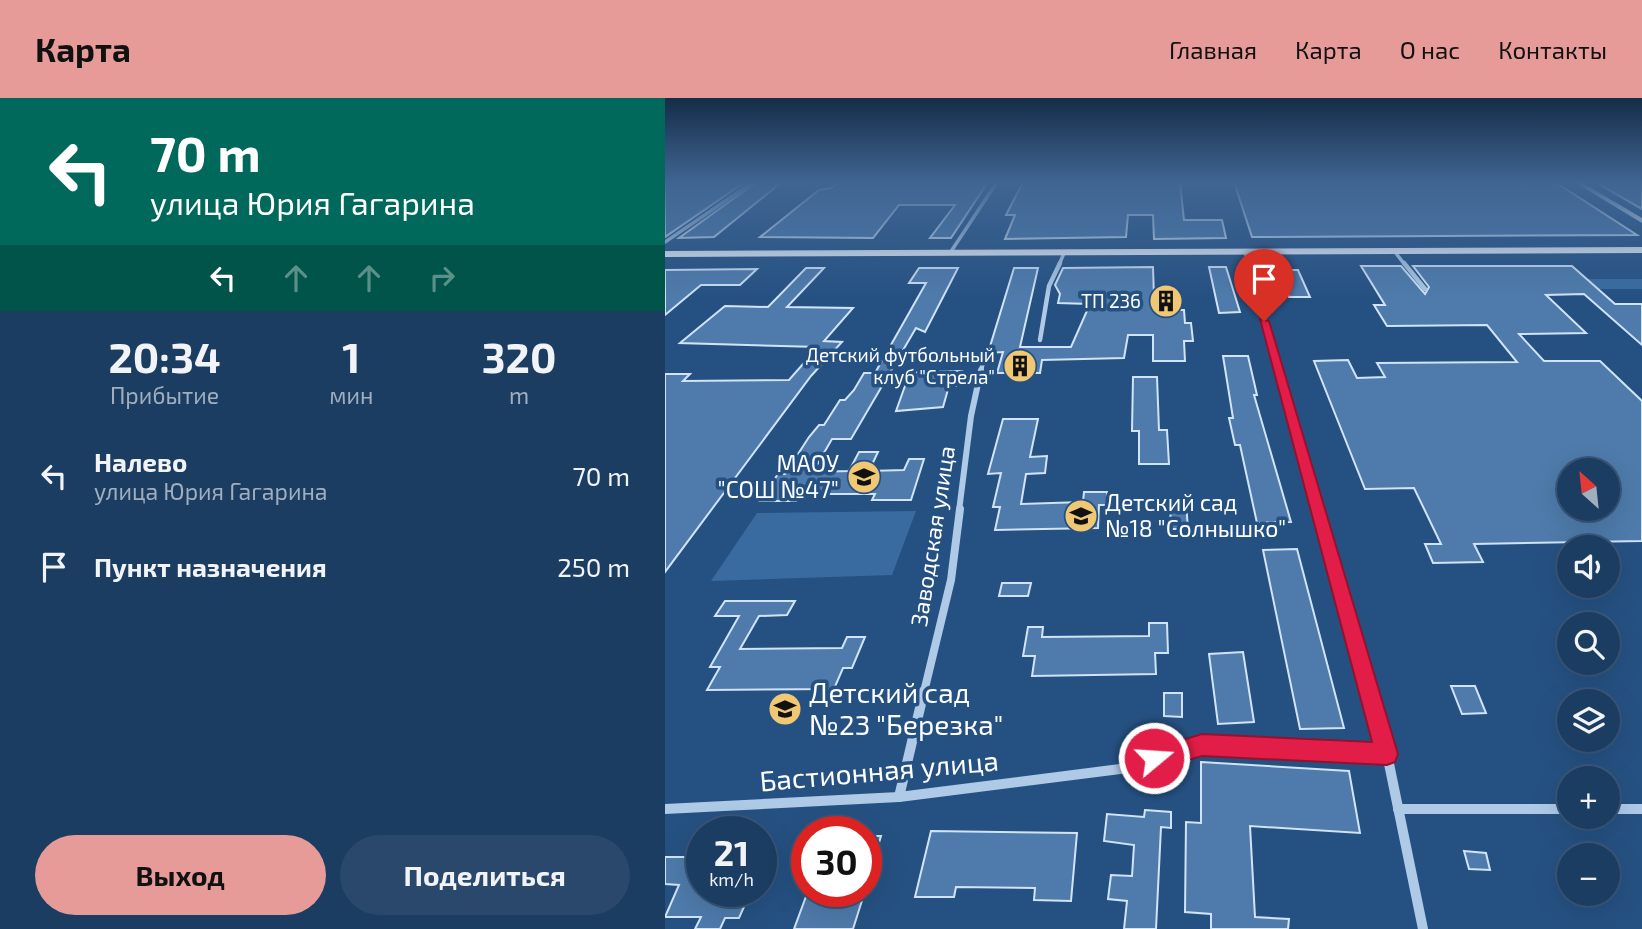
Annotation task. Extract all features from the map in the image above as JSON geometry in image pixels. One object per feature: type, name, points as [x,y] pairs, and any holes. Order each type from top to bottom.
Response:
[{"type":"main road","points":[[665,254],[1642,250]]},
{"type":"street","points":[[665,242],[696,221]]},
{"type":"street","points":[[950,253],[971,221]]},
{"type":"street","points":[[1395,251],[1425,289]]},
{"type":"street","points":[[1245,252],[1387,754],[1423,929]]},
{"type":"street","points":[[1040,341],[1049,286],[1064,253]]},
{"type":"street","name":"Заводская улица","points":[[899,797],[951,580],[971,416],[983,362]]},
{"type":"street","name":"Бастионная улица","points":[[665,810],[899,797],[1128,768],[1202,745],[1387,754]]},
{"type":"street","points":[[1398,809],[1557,809]]},
{"type":"street","points":[[1620,809],[1642,810]]},
{"type":"shaded area","points":[[1585,279],[1642,279],[1642,289],[1597,289]]},
{"type":"shaded area","points":[[916,511],[892,575],[711,581],[757,513]]},
{"type":"building","points":[[665,221],[689,221],[665,237]]},
{"type":"building","points":[[703,221],[734,221],[714,237],[679,238]]},
{"type":"building","points":[[780,221],[887,221],[873,238],[760,237]]},
{"type":"building","points":[[943,221],[962,221],[951,238],[930,238]]},
{"type":"building","points":[[1013,221],[1127,221],[1126,237],[1005,239]]},
{"type":"building","points":[[1153,221],[1222,221],[1226,238],[1154,239]]},
{"type":"building","points":[[1247,221],[1615,221],[1637,235],[1252,237]]},
{"type":"building","points":[[1361,266],[1401,266],[1425,294],[1429,287],[1413,266],[1572,266],[1615,304],[1642,304],[1642,345],[1584,294],[1546,295],[1586,333],[1519,334],[1544,361],[1600,361],[1642,401],[1642,541],[1620,541],[1620,535],[1557,535],[1557,543],[1474,544],[1483,562],[1433,563],[1425,544],[1441,544],[1414,488],[1365,489],[1314,361],[1348,360],[1357,378],[1385,377],[1377,363],[1517,362],[1487,325],[1387,326],[1374,305],[1385,305]]},
{"type":"building","points":[[1153,267],[1154,298],[1171,297],[1173,310],[1184,310],[1185,323],[1191,323],[1193,341],[1184,341],[1185,361],[1153,361],[1153,335],[1128,335],[1124,358],[1042,360],[1040,373],[997,373],[1003,352],[988,353],[1014,268],[1038,268],[1020,347],[1071,347],[1090,304],[1058,303],[1060,294],[1055,285],[1063,268]]},
{"type":"building","points":[[1209,267],[1226,267],[1240,312],[1219,313]]},
{"type":"building","points":[[806,268],[824,268],[787,307],[853,308],[824,341],[842,342],[811,376],[665,572],[665,374],[690,374],[683,381],[789,380],[818,347],[680,343],[725,306],[768,307]]},
{"type":"building","points":[[919,268],[958,268],[925,332],[916,328],[851,439],[832,439],[813,472],[849,471],[859,452],[878,452],[869,471],[904,470],[909,459],[924,459],[911,500],[872,500],[875,494],[800,494],[796,501],[760,501],[778,474],[785,474],[809,437],[819,425],[824,425],[840,400],[845,400],[854,390],[864,373],[875,373],[926,283],[909,283]]},
{"type":"building","points":[[757,269],[740,285],[701,285],[665,315],[665,270]]},
{"type":"building","points":[[1279,270],[1298,270],[1310,297],[1289,297]]},
{"type":"building","points":[[1223,356],[1248,356],[1257,395],[1254,395],[1291,522],[1257,523],[1240,445],[1235,445],[1229,418],[1233,418]]},
{"type":"building","points":[[962,371],[956,386],[949,386],[943,407],[896,411],[910,372]]},
{"type":"building","points":[[1133,377],[1157,377],[1159,430],[1167,430],[1169,464],[1139,464],[1139,431],[1132,431]]},
{"type":"building","points":[[1003,419],[1038,419],[1030,457],[1047,456],[1045,473],[1026,474],[1021,504],[1083,502],[1084,492],[1107,492],[1107,505],[1099,505],[1098,528],[995,530],[1000,507],[993,507],[1001,473],[988,474]]},
{"type":"building","points":[[1170,503],[1186,503],[1188,529],[1171,529]]},
{"type":"building","points":[[1297,549],[1344,728],[1300,729],[1263,550]]},
{"type":"building","points":[[1002,583],[1031,583],[1028,596],[999,596]]},
{"type":"building","points":[[725,601],[795,601],[787,615],[759,616],[740,649],[842,648],[847,637],[865,637],[852,668],[843,668],[834,689],[707,690],[720,667],[710,667],[739,616],[715,616]]},
{"type":"building","points":[[1149,623],[1167,623],[1168,653],[1155,653],[1156,674],[1032,676],[1035,656],[1023,656],[1028,627],[1043,627],[1042,637],[1149,636]]},
{"type":"building","points":[[1243,652],[1254,722],[1218,724],[1209,654]]},
{"type":"building","points":[[1451,686],[1475,686],[1486,713],[1462,714]]},
{"type":"building","points":[[1164,693],[1182,693],[1182,717],[1164,716]]},
{"type":"building","points":[[1201,762],[1349,771],[1360,833],[1250,826],[1255,917],[1289,919],[1288,929],[1211,929],[1211,914],[1185,912],[1186,822],[1201,823]]},
{"type":"building","points":[[1145,810],[1171,812],[1171,828],[1161,827],[1156,929],[1124,929],[1127,901],[1108,899],[1111,875],[1132,876],[1134,845],[1104,841],[1107,814],[1144,817]]},
{"type":"building","points":[[931,831],[1077,833],[1071,901],[1034,900],[1035,888],[956,887],[954,897],[915,897]]},
{"type":"building","points":[[1464,851],[1486,853],[1490,870],[1469,869]]},
{"type":"building","points":[[665,857],[686,857],[686,907],[744,907],[739,918],[725,918],[720,929],[695,929],[701,917],[665,917],[679,885],[665,884]]},
{"type":"building","points":[[802,907],[860,907],[853,929],[794,929]]},
{"type":"place","name":"ТП 236","points":[[1166,301]]},
{"type":"place","name":"Детский футбольный клуб \"Стрела\"","points":[[1020,366]]},
{"type":"place","name":"МАОУ \"СОШ №47\"","points":[[864,477]]},
{"type":"place","name":"Детский сад №18 \"Солнышко\"","points":[[1081,516]]},
{"type":"place","name":"Детский сад №23 \"Березка\"","points":[[785,709]]},
{"type":"route","points":[[1154,758],[1202,745],[1294,747],[1363,755],[1387,754],[1264,321]]}]
